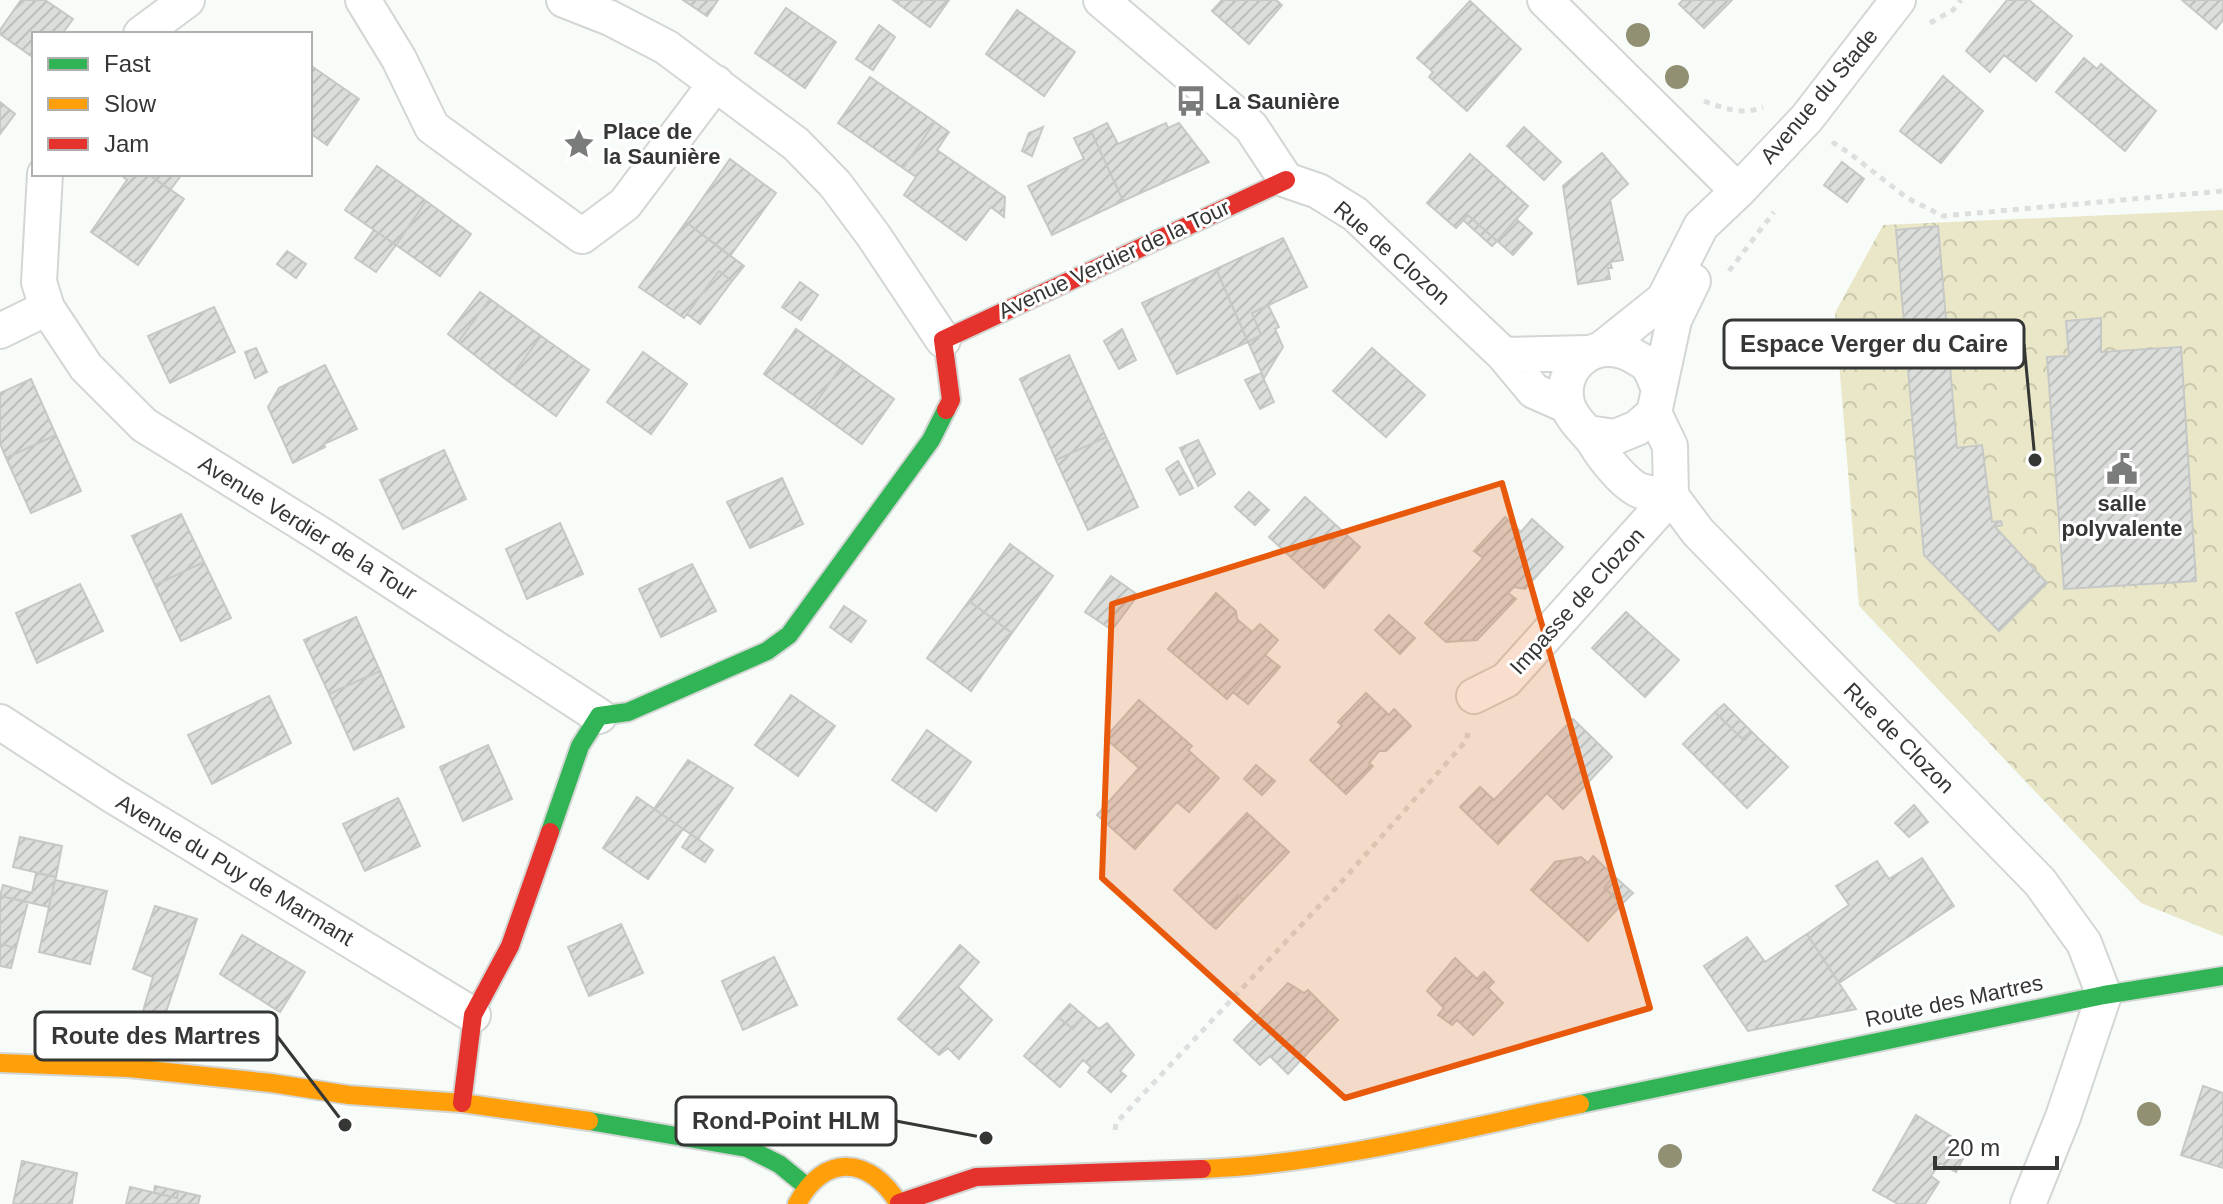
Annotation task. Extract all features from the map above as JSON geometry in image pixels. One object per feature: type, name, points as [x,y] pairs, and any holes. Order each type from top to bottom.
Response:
[{"type":"main road","name":"Avenue Verdier de la Tour","points":[[943,340],[1286,180]]},
{"type":"main road","points":[[462,1103],[473,1015],[510,946],[580,746],[599,716],[628,712],[767,651],[789,635],[931,440],[951,400],[943,340]]},
{"type":"main road","name":"Route des Martres","points":[[899,1203],[976,1177],[1230,1168],[1353,1151],[2104,995],[2223,976]]},
{"type":"main road","points":[[0,1063],[129,1068],[271,1083],[349,1095],[462,1103],[654,1130],[747,1148],[779,1164],[806,1186]]},
{"type":"main road","points":[[797,1204],[806,1186],[818,1174],[833,1168],[857,1167],[880,1176],[899,1203]]},
{"type":"street","points":[[144,32],[187,0]]},
{"type":"street","points":[[363,0],[399,59],[432,127],[582,236],[625,204],[716,83]]},
{"type":"street","points":[[564,0],[610,18],[666,47],[796,144],[835,184],[943,340]]},
{"type":"street","points":[[1101,0],[1251,127],[1286,180]]},
{"type":"street","points":[[1545,0],[1738,191]]},
{"type":"street","name":"Avenue du Stade","points":[[1596,350],[1664,299],[1701,226],[1807,118],[1898,0]]},
{"type":"street","name":"Avenue Verdier de la Tour","points":[[45,176],[39,282],[47,308],[86,367],[144,425],[323,536],[599,716]]},
{"type":"street","name":"Rue de Clozon","points":[[1286,180],[1318,191],[1355,214],[1504,355],[1534,391],[1578,420],[1605,460],[1638,491],[1671,496],[1698,532],[2040,882],[2084,943],[2104,995]]},
{"type":"street","name":"Avenue du Stade","points":[[1656,400],[1674,320],[1738,191]]},
{"type":"street","points":[[0,331],[47,308]]},
{"type":"street","points":[[1596,350],[1574,368],[1566,385],[1578,420],[1615,437],[1637,428],[1656,400]]},
{"type":"street","points":[[1504,355],[1622,350],[1647,364],[1670,446],[1671,496]]},
{"type":"street","name":"Impasse de Clozon","points":[[1474,696],[1506,680],[1671,496]]},
{"type":"street","name":"Avenue du Puy de Marmant","points":[[0,722],[126,804],[473,1015]]},
{"type":"street","points":[[2028,1204],[2063,1117],[2104,995]]},
{"type":"path","points":[[1928,25],[1953,10],[1961,0]]},
{"type":"path","points":[[1839,129],[1829,141],[1907,198],[1943,216],[2223,191]]},
{"type":"path","points":[[1723,279],[1781,204]]},
{"type":"path","points":[[1111,1172],[1116,1123],[1336,888],[1466,741],[1474,696]]},
{"type":"highlighted area","points":[[1502,483],[1650,1008],[1345,1098],[1102,878],[1112,604]]},
{"type":"green space","points":[[2223,210],[2223,936],[2141,903],[1859,606],[1835,313],[1883,225]]},
{"type":"building","points":[[21,0],[45,0],[73,19],[63,32],[32,32],[32,57],[0,34]]},
{"type":"building","points":[[683,0],[718,0],[707,16]]},
{"type":"building","points":[[893,0],[949,0],[930,27]]},
{"type":"building","points":[[1222,0],[1276,0],[1282,5],[1249,44],[1212,11]]},
{"type":"building","points":[[1683,0],[1732,0],[1704,28],[1679,4]]},
{"type":"building","points":[[2007,0],[2029,0],[2072,36],[2036,81],[2004,55],[1990,72],[1966,51]]},
{"type":"building","points":[[2182,0],[2223,0],[2223,20],[2216,29]]},
{"type":"building","points":[[1470,1],[1521,49],[1467,111],[1429,77],[1433,72],[1417,58]]},
{"type":"building","points":[[786,8],[836,42],[805,88],[755,53]]},
{"type":"building","points":[[1017,10],[1075,52],[1044,96],[986,54]]},
{"type":"building","points":[[879,25],[895,37],[873,70],[856,59]]},
{"type":"building","points":[[2084,58],[2097,69],[2101,64],[2156,111],[2125,151],[2056,92]]},
{"type":"building","points":[[312,66],[359,99],[327,145],[312,134]]},
{"type":"building","points":[[1943,76],[1983,111],[1941,163],[1900,131]]},
{"type":"building","points":[[870,77],[935,122],[903,168],[838,123]]},
{"type":"building","points":[[0,102],[15,114],[0,134]]},
{"type":"building","points":[[935,122],[949,132],[937,150],[1005,197],[1004,217],[991,207],[966,240],[904,195],[916,177],[903,168]]},
{"type":"building","points":[[1107,123],[1118,144],[1166,123],[1168,128],[1179,123],[1209,162],[1123,201],[1091,131]]},
{"type":"building","points":[[1043,127],[1032,156],[1022,151],[1029,133]]},
{"type":"building","points":[[1524,127],[1561,162],[1544,180],[1507,146]]},
{"type":"building","points":[[1091,131],[1123,201],[1052,235],[1028,186],[1084,159],[1074,138]]},
{"type":"building","points":[[1602,153],[1628,184],[1610,200],[1623,260],[1610,262],[1610,279],[1578,284],[1563,186]]},
{"type":"building","points":[[1470,154],[1528,206],[1497,241],[1468,215],[1456,228],[1427,203]]},
{"type":"building","points":[[730,159],[776,193],[730,256],[686,222]]},
{"type":"building","points":[[1842,162],[1864,179],[1847,202],[1824,185]]},
{"type":"building","points":[[377,166],[426,201],[396,245],[345,210]]},
{"type":"building","points":[[122,176],[151,176],[184,199],[138,265],[91,232],[127,180]]},
{"type":"building","points":[[151,176],[180,176],[170,190]]},
{"type":"building","points":[[426,201],[471,234],[440,276],[396,245]]},
{"type":"building","points":[[1468,215],[1497,241],[1492,246],[1463,220]]},
{"type":"building","points":[[1516,219],[1532,233],[1513,255],[1497,241]]},
{"type":"building","points":[[686,222],[744,266],[732,281],[719,271],[684,318],[639,287]]},
{"type":"building","points":[[1938,226],[1957,448],[1982,445],[1992,522],[2001,521],[2002,525],[1995,527],[2047,583],[1999,631],[1924,555],[1896,230]]},
{"type":"building","points":[[374,230],[396,245],[376,272],[355,258]]},
{"type":"building","points":[[1283,238],[1307,287],[1252,313],[1261,335],[1248,342],[1216,269]]},
{"type":"building","points":[[287,251],[306,264],[296,278],[277,264]]},
{"type":"building","points":[[1216,269],[1248,342],[1177,374],[1142,303]]},
{"type":"building","points":[[719,271],[732,281],[700,324],[687,314]]},
{"type":"building","points":[[800,282],[818,295],[801,320],[782,307]]},
{"type":"building","points":[[480,292],[490,299],[458,342],[448,334]]},
{"type":"building","points":[[490,299],[541,336],[508,381],[458,342]]},
{"type":"building","points":[[1268,305],[1279,327],[1275,329],[1283,347],[1264,378],[1248,342],[1261,335],[1252,313]]},
{"type":"building","points":[[214,307],[235,352],[170,383],[148,336]]},
{"type":"building","name":"salle polyvalente","points":[[2101,318],[2101,352],[2181,347],[2196,581],[2064,589],[2047,357],[2069,356],[2066,321]]},
{"type":"building","points":[[796,329],[844,363],[812,408],[764,374]]},
{"type":"building","points":[[1122,329],[1136,360],[1119,369],[1104,341]]},
{"type":"building","points":[[541,336],[589,370],[556,416],[508,381]]},
{"type":"building","points":[[256,348],[267,372],[255,378],[245,352]]},
{"type":"building","points":[[1372,348],[1425,395],[1386,437],[1333,391]]},
{"type":"building","points":[[643,352],[687,384],[651,434],[607,402]]},
{"type":"building","points":[[1069,355],[1106,437],[1056,460],[1020,379]]},
{"type":"building","points":[[844,363],[894,399],[862,444],[812,408]]},
{"type":"building","points":[[325,365],[357,429],[293,463],[268,407],[279,388]]},
{"type":"building","points":[[1261,373],[1274,402],[1260,409],[1245,380]]},
{"type":"building","points":[[31,379],[56,435],[6,458],[0,443],[0,393]]},
{"type":"building","points":[[56,435],[81,491],[31,513],[6,458]]},
{"type":"building","points":[[1106,437],[1138,507],[1088,530],[1056,460]]},
{"type":"building","points":[[1198,440],[1215,474],[1198,486],[1180,448]]},
{"type":"building","points":[[444,450],[466,499],[403,529],[380,480]]},
{"type":"building","points":[[1178,461],[1193,488],[1180,495],[1166,469]]},
{"type":"building","points":[[782,478],[803,524],[750,548],[727,502]]},
{"type":"building","points":[[1249,492],[1269,510],[1255,525],[1235,507]]},
{"type":"building","points":[[1305,497],[1360,547],[1324,588],[1269,537]]},
{"type":"building","points":[[181,514],[204,562],[155,585],[132,536]]},
{"type":"building","points":[[1505,517],[1521,532],[1532,519],[1563,547],[1525,589],[1514,587],[1508,593],[1516,599],[1477,640],[1446,642],[1425,623],[1483,558],[1474,551]]},
{"type":"building","points":[[560,523],[583,574],[527,599],[506,549]]},
{"type":"building","points":[[1010,544],[1053,576],[1012,633],[969,601]]},
{"type":"building","points":[[204,562],[231,618],[181,641],[155,585]]},
{"type":"building","points":[[692,564],[716,611],[661,637],[639,589]]},
{"type":"building","points":[[1111,576],[1138,595],[1112,630],[1085,612]]},
{"type":"building","points":[[80,584],[103,631],[37,663],[16,613]]},
{"type":"building","points":[[1216,593],[1236,611],[1237,619],[1252,632],[1260,624],[1278,640],[1227,699],[1168,649]]},
{"type":"building","points":[[969,601],[1012,633],[971,691],[927,658]]},
{"type":"building","points":[[844,606],[866,621],[851,642],[830,627]]},
{"type":"building","points":[[1626,612],[1679,660],[1645,697],[1592,648]]},
{"type":"building","points":[[1389,615],[1415,638],[1400,654],[1375,630]]},
{"type":"building","points":[[356,617],[380,671],[329,694],[304,640]]},
{"type":"building","points":[[1265,655],[1280,667],[1248,704],[1233,692]]},
{"type":"building","points":[[380,671],[404,727],[354,750],[329,694]]},
{"type":"building","points":[[1366,693],[1389,715],[1394,709],[1411,726],[1386,751],[1379,751],[1369,763],[1373,766],[1346,794],[1310,760],[1342,726],[1338,722]]},
{"type":"building","points":[[791,695],[835,726],[798,776],[755,745]]},
{"type":"building","points":[[269,696],[291,743],[212,784],[188,735]]},
{"type":"building","points":[[1139,700],[1192,746],[1188,750],[1219,778],[1189,812],[1177,802],[1135,849],[1097,815],[1139,768],[1105,738]]},
{"type":"building","points":[[1724,704],[1751,731],[1742,739],[1715,712]]},
{"type":"building","points":[[1715,712],[1742,739],[1751,731],[1788,767],[1747,808],[1683,744]]},
{"type":"building","points":[[1573,719],[1612,757],[1563,809],[1547,793],[1498,844],[1460,807],[1480,787],[1494,800]]},
{"type":"building","points":[[927,730],[971,762],[936,811],[892,780]]},
{"type":"building","points":[[488,745],[512,799],[463,821],[440,767]]},
{"type":"building","points":[[688,760],[733,788],[698,839],[654,809]]},
{"type":"building","points":[[1256,765],[1275,781],[1262,795],[1244,779]]},
{"type":"building","points":[[637,797],[683,829],[648,879],[603,848]]},
{"type":"building","points":[[398,798],[420,846],[365,871],[343,824]]},
{"type":"building","points":[[1914,805],[1928,822],[1909,837],[1895,823]]},
{"type":"building","points":[[1247,813],[1289,852],[1243,900],[1238,895],[1210,924],[1174,890]]},
{"type":"building","points":[[691,834],[713,850],[705,862],[682,847]]},
{"type":"building","points":[[20,837],[62,846],[56,877],[13,867]]},
{"type":"building","points":[[1593,856],[1614,876],[1604,888],[1622,904],[1588,941],[1531,890],[1555,862],[1581,857],[1588,863]]},
{"type":"building","points":[[1922,858],[1954,906],[1839,983],[1807,934],[1849,905],[1836,886],[1877,861],[1889,879]]},
{"type":"building","points":[[36,873],[56,877],[49,907],[0,896],[3,885],[32,893]]},
{"type":"building","points":[[1614,876],[1633,893],[1622,904],[1604,888]]},
{"type":"building","points":[[55,880],[107,891],[90,964],[39,952]]},
{"type":"building","points":[[1238,895],[1243,900],[1216,929],[1210,924]]},
{"type":"building","points":[[0,896],[28,902],[16,948],[0,944]]},
{"type":"building","points":[[155,906],[197,919],[164,1018],[143,1011],[153,977],[133,969]]},
{"type":"building","points":[[621,924],[643,973],[589,996],[568,947]]},
{"type":"building","points":[[1807,934],[1856,1009],[1748,1031],[1704,966],[1747,937],[1765,962]]},
{"type":"building","points":[[242,935],[305,972],[280,1012],[220,974]]},
{"type":"building","points":[[0,944],[16,948],[11,968],[0,966]]},
{"type":"building","points":[[960,945],[979,962],[958,987],[992,1020],[959,1059],[948,1048],[939,1055],[898,1019]]},
{"type":"building","points":[[774,957],[797,1005],[743,1030],[722,981]]},
{"type":"building","points":[[1455,958],[1477,979],[1484,972],[1494,982],[1488,988],[1503,1003],[1473,1035],[1457,1020],[1452,1025],[1438,1015],[1444,1008],[1427,991]]},
{"type":"building","points":[[1288,983],[1304,993],[1308,990],[1338,1020],[1288,1074],[1270,1056],[1260,1065],[1234,1040]]},
{"type":"building","points":[[1070,1004],[1084,1016],[1073,1029],[1058,1017]]},
{"type":"building","points":[[1084,1016],[1099,1029],[1107,1023],[1134,1055],[1120,1071],[1126,1076],[1111,1092],[1088,1072],[1091,1067],[1083,1060],[1060,1087],[1024,1056],[1058,1017],[1073,1029]]},
{"type":"building","points":[[2203,1086],[2223,1093],[2223,1168],[2181,1155]]},
{"type":"building","points":[[1916,1115],[1969,1147],[1956,1172],[1940,1163],[1931,1176],[1939,1182],[1925,1204],[1898,1204],[1873,1190]]},
{"type":"building","points":[[22,1161],[77,1173],[72,1204],[13,1204]]},
{"type":"building","points":[[155,1186],[178,1191],[177,1198],[154,1193]]},
{"type":"building","points":[[130,1187],[177,1198],[178,1191],[200,1196],[198,1204],[126,1204]]},
{"type":"traffic: fast","points":[[550,832],[580,746],[599,716],[628,712],[767,651],[789,635],[931,440],[946,410]]},
{"type":"traffic: fast","points":[[1580,1104],[2104,995],[2223,976]]},
{"type":"traffic: fast","points":[[589,1121],[747,1148],[779,1164],[806,1186]]},
{"type":"traffic: slow","points":[[0,1063],[129,1068],[271,1083],[349,1095],[462,1103],[589,1121]]},
{"type":"traffic: slow","points":[[1202,1169],[1345,1153],[1580,1104]]},
{"type":"traffic: slow","points":[[797,1204],[820,1176],[833,1169],[847,1167],[861,1169],[875,1177],[899,1204]]},
{"type":"traffic: jam","points":[[946,410],[951,400],[943,340],[1286,180]]},
{"type":"traffic: jam","points":[[462,1103],[473,1015],[510,946],[550,832]]},
{"type":"traffic: jam","points":[[899,1203],[976,1177],[1202,1169]]},
{"type":"place","name":"La Saunière","points":[[1191,101]]},
{"type":"place","name":"Place de la Saunière","points":[[579,144]]},
{"type":"place","name":"Espace Verger du Caire","points":[[2035,460]]},
{"type":"place","name":"salle polyvalente","points":[[2122,469]]},
{"type":"place","name":"Route des Martres","points":[[345,1125]]},
{"type":"place","name":"Rond-Point HLM","points":[[986,1138]]}]
